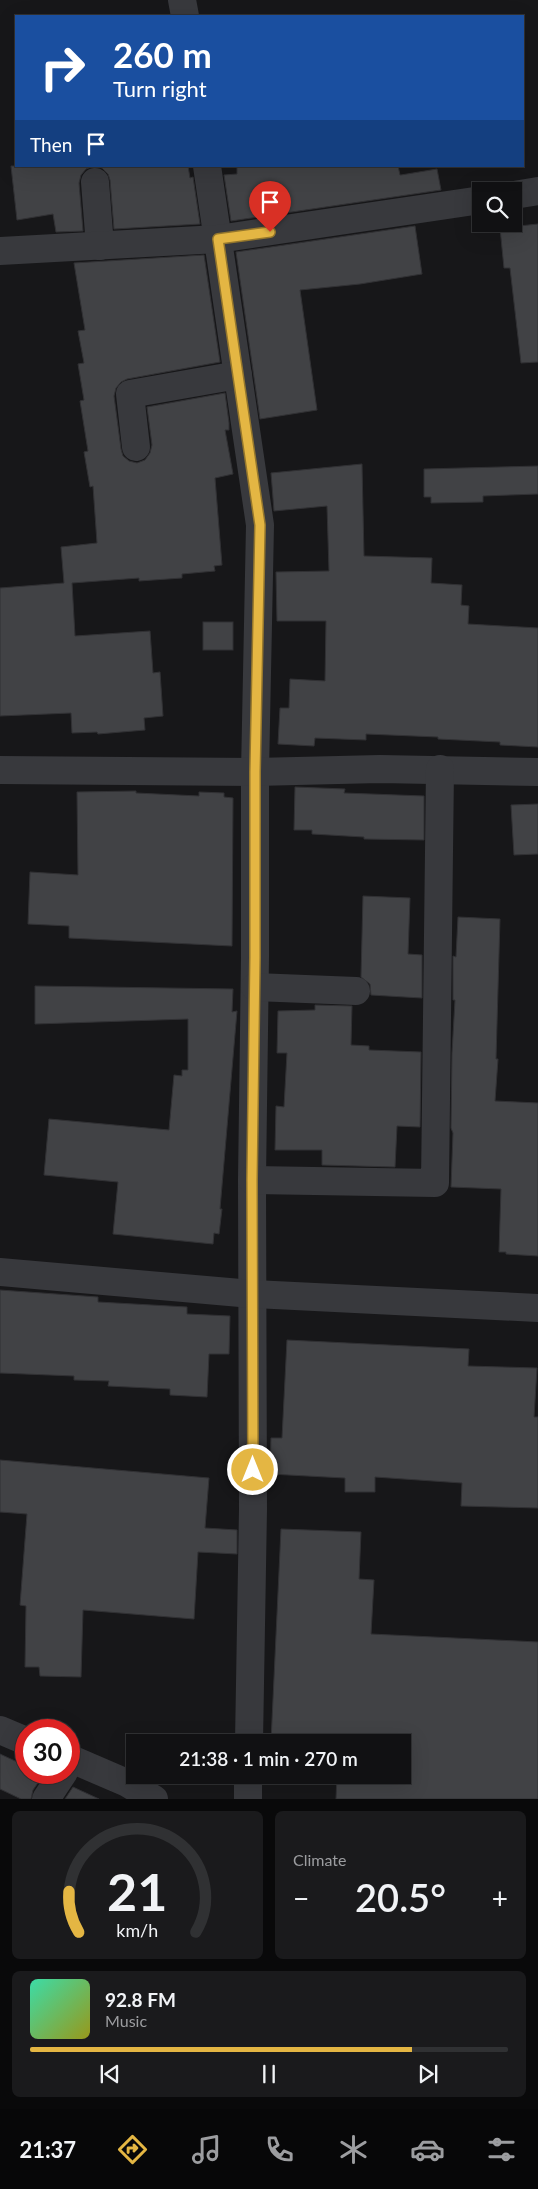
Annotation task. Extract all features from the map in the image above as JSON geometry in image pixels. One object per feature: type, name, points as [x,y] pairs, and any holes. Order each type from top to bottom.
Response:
[{"type":"street","points":[[182,0],[185,15]]},
{"type":"street","points":[[208,167],[260,525],[255,772],[255,987],[252,1180],[253,1509],[249,1734]]},
{"type":"street","points":[[95,182],[100,246]]},
{"type":"street","points":[[522,194],[538,191]]},
{"type":"street","points":[[0,250],[218,239],[472,201]]},
{"type":"street","points":[[136,447],[130,394],[238,375]]},
{"type":"street","points":[[252,1180],[436,1182],[440,769]]},
{"type":"street","points":[[0,770],[255,772],[440,769],[538,772]]},
{"type":"street","points":[[255,987],[356,991]]},
{"type":"street","points":[[0,1272],[252,1294],[538,1308]]},
{"type":"street","points":[[0,1730],[15,1736]]},
{"type":"street","points":[[80,1768],[127,1783],[154,1799]]},
{"type":"street","points":[[46,1799],[55,1784]]},
{"type":"street","points":[[248,1784],[248,1799]]},
{"type":"building","points":[[11,166],[91,167],[86,169],[81,175],[79,183],[83,231],[56,232],[53,214],[17,220]]},
{"type":"building","points":[[98,167],[188,167],[190,178],[193,177],[200,224],[114,229],[110,180],[108,174]]},
{"type":"building","points":[[237,167],[398,167],[400,175],[437,169],[441,190],[231,221],[224,175],[237,174]]},
{"type":"building","points":[[538,224],[538,362],[521,363],[510,268],[504,268],[500,232],[522,232],[522,226]]},
{"type":"building","points":[[415,226],[422,274],[360,284],[300,290],[317,410],[260,419],[236,252]]},
{"type":"building","points":[[204,255],[220,362],[127,379],[116,388],[114,396],[123,456],[129,461],[137,463],[145,460],[150,453],[152,445],[147,407],[225,393],[229,430],[225,430],[233,474],[215,478],[222,565],[214,566],[215,571],[182,574],[182,578],[139,581],[139,578],[72,583],[75,636],[150,631],[153,673],[160,672],[163,716],[144,718],[145,730],[98,734],[97,732],[72,733],[71,713],[0,716],[0,588],[64,583],[61,547],[97,543],[93,486],[90,487],[84,452],[88,451],[80,401],[84,400],[78,364],[84,363],[78,331],[85,330],[74,263]]},
{"type":"building","points":[[362,464],[364,556],[432,558],[431,583],[462,585],[461,605],[469,606],[468,624],[538,628],[538,747],[500,745],[500,742],[438,739],[438,737],[366,734],[366,740],[315,738],[314,746],[278,744],[280,708],[289,708],[290,679],[325,681],[326,621],[277,621],[276,572],[329,571],[327,506],[274,511],[271,473]]},
{"type":"building","points":[[538,466],[538,494],[483,496],[483,502],[431,503],[431,497],[424,497],[424,469]]},
{"type":"building","points":[[203,622],[233,622],[233,650],[203,650]]},
{"type":"building","points":[[295,787],[345,789],[344,793],[424,796],[424,840],[364,839],[364,837],[312,834],[312,830],[294,830]]},
{"type":"building","points":[[136,791],[136,793],[199,796],[199,792],[224,793],[224,797],[233,798],[232,946],[69,938],[69,926],[28,924],[30,872],[78,875],[77,792]]},
{"type":"building","points":[[538,804],[538,854],[514,855],[511,805]]},
{"type":"building","points":[[363,896],[410,898],[408,954],[422,955],[422,998],[371,995],[370,984],[361,977]]},
{"type":"building","points":[[458,917],[500,919],[496,1059],[498,1059],[495,1101],[538,1103],[538,1256],[499,1252],[501,1189],[451,1187],[453,1133],[451,1128],[452,1053],[455,1000],[453,1000],[453,956],[456,957]]},
{"type":"building","points":[[35,986],[233,989],[232,1012],[237,1011],[220,1209],[222,1209],[219,1234],[214,1233],[213,1244],[113,1234],[118,1182],[44,1175],[49,1119],[169,1130],[174,1075],[182,1076],[182,1070],[188,1070],[188,1019],[35,1024]]},
{"type":"building","points":[[315,1005],[352,1006],[351,1045],[369,1046],[369,1050],[421,1052],[420,1127],[397,1126],[395,1167],[322,1165],[322,1150],[275,1150],[276,1106],[284,1107],[287,1053],[277,1053],[278,1011],[315,1010]]},
{"type":"building","points":[[0,1290],[98,1297],[98,1302],[187,1307],[187,1314],[230,1316],[229,1354],[209,1354],[207,1397],[170,1395],[170,1389],[108,1386],[109,1381],[74,1380],[74,1376],[0,1373]]},
{"type":"building","points":[[287,1340],[469,1349],[468,1366],[537,1368],[534,1417],[538,1417],[538,1508],[461,1506],[462,1483],[375,1477],[375,1492],[345,1492],[345,1478],[270,1474],[271,1438],[282,1438]]},
{"type":"building","points":[[0,1460],[209,1478],[205,1528],[237,1530],[237,1554],[198,1552],[194,1619],[83,1610],[81,1677],[40,1676],[39,1667],[25,1667],[26,1606],[20,1605],[27,1514],[0,1512]]},
{"type":"building","points":[[281,1529],[361,1532],[359,1579],[374,1580],[371,1634],[538,1642],[538,1799],[336,1799],[337,1784],[411,1784],[411,1734],[271,1734]]},
{"type":"building","points":[[0,1754],[15,1761],[15,1784],[37,1784],[33,1790],[31,1799],[21,1799],[0,1789]]},
{"type":"building","points":[[73,1787],[99,1799],[65,1799]]},
{"type":"route","points":[[253,1470],[252,1180],[255,772],[260,525],[218,239],[270,232]]}]
